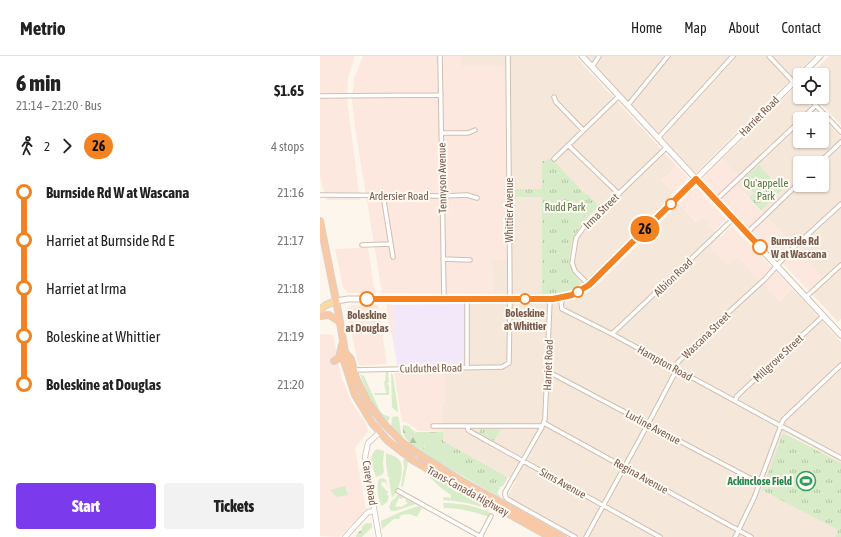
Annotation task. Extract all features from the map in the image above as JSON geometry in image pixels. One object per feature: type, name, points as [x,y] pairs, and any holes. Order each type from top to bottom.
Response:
[{"type":"highway","points":[[320,221],[345,352]]},
{"type":"highway","points":[[320,316],[329,315],[340,322]]},
{"type":"highway","points":[[334,362],[339,358],[343,339]]},
{"type":"highway","name":"Trans-Canada Highway","points":[[345,352],[351,359],[353,370],[360,389],[368,403],[382,423],[402,443],[448,472],[563,537]]},
{"type":"highway","name":"Trans-Canada Highway","points":[[345,352],[344,361],[355,395],[379,433],[414,461],[550,537]]},
{"type":"main road","points":[[582,56],[823,316],[838,328],[841,335]]},
{"type":"main road","name":"Harriet Road","points":[[809,68],[820,56]]},
{"type":"main road","name":"Harriet Road","points":[[550,299],[577,293],[589,285],[793,83]]},
{"type":"main road","points":[[320,310],[326,305],[336,301],[348,299],[550,299]]},
{"type":"street","name":"Tennyson Avenue","points":[[440,56],[444,299]]},
{"type":"street","name":"Whittier Avenue","points":[[508,56],[510,300],[510,359],[508,365]]},
{"type":"street","points":[[592,67],[599,56]]},
{"type":"street","points":[[628,105],[668,56]]},
{"type":"street","points":[[658,138],[733,56]]},
{"type":"street","points":[[769,56],[793,81]]},
{"type":"street","points":[[320,96],[441,95]]},
{"type":"street","points":[[554,159],[619,96]]},
{"type":"street","points":[[554,97],[556,102],[583,130]]},
{"type":"street","points":[[809,112],[816,105],[841,132]]},
{"type":"street","points":[[716,200],[793,128]]},
{"type":"street","points":[[441,133],[468,133],[476,130]]},
{"type":"street","points":[[827,156],[841,142]]},
{"type":"street","points":[[568,145],[619,194]]},
{"type":"street","name":"Irma Street","points":[[589,285],[575,271],[572,265],[576,238],[584,227],[666,148]]},
{"type":"street","points":[[747,233],[793,189]]},
{"type":"street","name":"Ardersier Road","points":[[320,195],[442,196],[468,194],[477,198]]},
{"type":"street","points":[[383,195],[393,257]]},
{"type":"street","name":"Wascana Street","points":[[586,537],[673,377],[678,362],[765,279],[791,250],[841,204]]},
{"type":"street","name":"Albion Road","points":[[612,334],[734,219]]},
{"type":"street","points":[[362,245],[391,244]]},
{"type":"street","points":[[443,259],[470,260]]},
{"type":"street","points":[[806,297],[841,265]]},
{"type":"street","name":"Hampton Road","points":[[564,297],[561,302],[562,309],[612,334],[841,458]]},
{"type":"street","points":[[467,299],[467,367]]},
{"type":"street","name":"Harriet Road","points":[[550,299],[546,414],[543,425],[505,492],[505,496],[507,499],[575,537]]},
{"type":"street","name":"Millgrove Street","points":[[735,401],[737,396],[823,316]]},
{"type":"street","name":"Culduthel Road","points":[[353,370],[502,367],[508,365]]},
{"type":"street","points":[[735,537],[759,483],[781,425],[841,365]]},
{"type":"street","name":"Lurline Avenue","points":[[547,371],[759,483]]},
{"type":"street","name":"Regina Avenue","points":[[433,426],[468,427],[543,425],[625,467],[750,537]]},
{"type":"street","name":"Sims Avenue","points":[[468,427],[468,430],[471,432],[660,537]]},
{"type":"street","name":"Carey Road","points":[[379,433],[368,443],[365,454],[379,535]]},
{"type":"street","points":[[398,491],[480,537],[491,516]]},
{"type":"street","points":[[345,537],[368,512],[374,512]]},
{"type":"shaded area","points":[[320,56],[355,56],[348,78],[347,99],[360,200],[326,200],[320,176]]},
{"type":"shaded area","points":[[363,56],[461,56],[461,66],[505,66],[507,259],[492,260],[493,294],[382,293],[355,128],[352,100],[354,79]]},
{"type":"shaded area","points":[[461,56],[575,56],[677,166],[662,180],[674,192],[643,226],[591,278],[582,285],[570,267],[569,261],[572,241],[581,224],[599,206],[588,194],[586,196],[547,161],[542,161],[542,189],[512,189],[513,197],[542,197],[542,295],[493,294],[492,260],[507,259],[505,67],[461,66]]},
{"type":"shaded area","points":[[586,56],[814,56],[802,68],[793,68],[793,77],[696,173]]},
{"type":"shaded area","points":[[829,56],[841,56],[841,125],[822,104],[829,104],[829,68],[817,68]]},
{"type":"shaded area","points":[[793,89],[793,104],[808,104],[816,112],[793,112],[793,148],[829,148],[829,125],[841,137],[841,319],[838,322],[809,291],[822,277],[761,211],[782,190],[754,193],[749,198],[732,181],[738,176],[722,159]]},
{"type":"shaded area","points":[[722,159],[738,176],[732,181],[823,277],[809,291],[702,179]]},
{"type":"shaded area","points":[[677,166],[688,178],[674,192],[662,180]]},
{"type":"shaded area","points":[[694,188],[698,189],[726,219],[715,230],[703,217],[697,222],[679,204]]},
{"type":"shaded area","points":[[679,204],[696,222],[703,217],[721,237],[711,247],[728,266],[738,257],[779,301],[792,288],[841,342],[841,463],[786,433],[782,435],[839,530],[835,537],[579,537],[507,497],[516,481],[443,441],[445,365],[466,365],[466,304],[557,303],[569,301],[584,295],[598,284]]},
{"type":"shaded area","points":[[732,226],[792,288],[779,301],[738,258],[728,266],[711,247]]},
{"type":"shaded area","points":[[368,248],[375,293],[348,293],[343,287],[335,249]]},
{"type":"shaded area","points":[[386,304],[392,305],[394,333],[390,333]]},
{"type":"shaded area","points":[[466,304],[466,365],[397,366],[392,333],[394,333],[392,305]]},
{"type":"shaded area","points":[[352,305],[378,305],[387,364],[360,366],[358,363],[347,312],[349,307]]},
{"type":"shaded area","points":[[320,334],[333,335],[342,380],[351,401],[367,425],[368,431],[355,448],[366,510],[339,537],[320,536]]},
{"type":"shaded area","points":[[394,373],[445,373],[443,432],[419,431],[405,422],[402,422]]},
{"type":"green space","name":"Rudd Park","points":[[547,159],[552,159],[586,195],[588,194],[599,206],[581,224],[572,241],[569,261],[570,267],[582,285],[565,292],[542,295],[542,197],[513,197],[512,189],[542,189],[542,161],[547,161]]},
{"type":"green space","name":"Qu'appelle Park","points":[[759,165],[782,190],[761,211],[749,198],[754,193],[742,180]]},
{"type":"green space","points":[[386,371],[388,372],[389,382],[387,384],[389,385],[389,395],[375,395],[374,393],[386,393],[384,382]]},
{"type":"green space","points":[[391,373],[393,375],[398,410],[397,412],[392,407]]},
{"type":"green space","points":[[360,374],[364,376],[380,411],[384,415],[390,417],[387,424],[370,400]]},
{"type":"green space","points":[[397,416],[399,418],[401,433],[404,439],[391,427],[392,417]]},
{"type":"green space","points":[[403,425],[409,426],[415,433],[425,440],[424,449],[422,448],[420,451],[407,440],[404,434]]},
{"type":"green space","points":[[412,429],[416,432],[428,432],[497,485],[500,488],[497,493],[501,498],[420,451],[422,448],[424,449],[425,444]]},
{"type":"green space","points":[[481,429],[501,429],[494,441],[479,433]]},
{"type":"green space","points":[[425,432],[443,432],[443,441],[508,477],[503,486],[494,489],[454,466],[456,462],[437,452]]},
{"type":"green space","points":[[784,433],[841,463],[841,537],[835,537],[838,530],[762,490]]},
{"type":"green space","points":[[377,449],[384,451],[384,472],[382,475],[376,477],[371,458]]},
{"type":"green space","points":[[386,453],[394,456],[400,461],[402,469],[402,475],[397,491],[392,498],[390,478],[388,477],[386,465]]},
{"type":"green space","points":[[405,458],[497,511],[467,503],[443,500],[444,497],[451,498],[451,495],[441,488],[421,469],[408,462],[403,487],[401,486],[404,467],[403,461]]},
{"type":"green space","points":[[383,478],[386,480],[387,486],[385,482],[382,482],[381,485],[389,493],[387,493],[387,495],[389,496],[387,502],[382,506],[379,497],[378,485],[379,479]]},
{"type":"green space","points":[[345,486],[348,495],[337,497],[330,490]]},
{"type":"green space","points":[[399,494],[403,497],[402,499],[399,498],[395,506],[401,507],[408,503],[405,501],[406,499],[416,504],[391,511],[389,507],[391,502]]},
{"type":"green space","points":[[443,503],[468,506],[493,514],[490,517],[479,513],[444,508]]},
{"type":"green space","points":[[418,506],[422,508],[417,517],[409,514],[401,515],[399,519],[394,519],[382,529],[381,521]]},
{"type":"green space","points":[[367,523],[372,523],[372,527],[362,537],[356,537],[362,529],[362,526]]},
{"type":"bus line","name":"26","points":[[367,299],[553,299],[572,295],[589,285],[696,179],[760,247]]},
{"type":"place","name":"Burnside Rd W at Wascana","points":[[760,247]]},
{"type":"place","name":"Boleskine at Douglas","points":[[367,299]]},
{"type":"place","name":"Boleskine at Whittier","points":[[525,299]]},
{"type":"place","name":"Ackinclose Field","points":[[806,481]]}]
